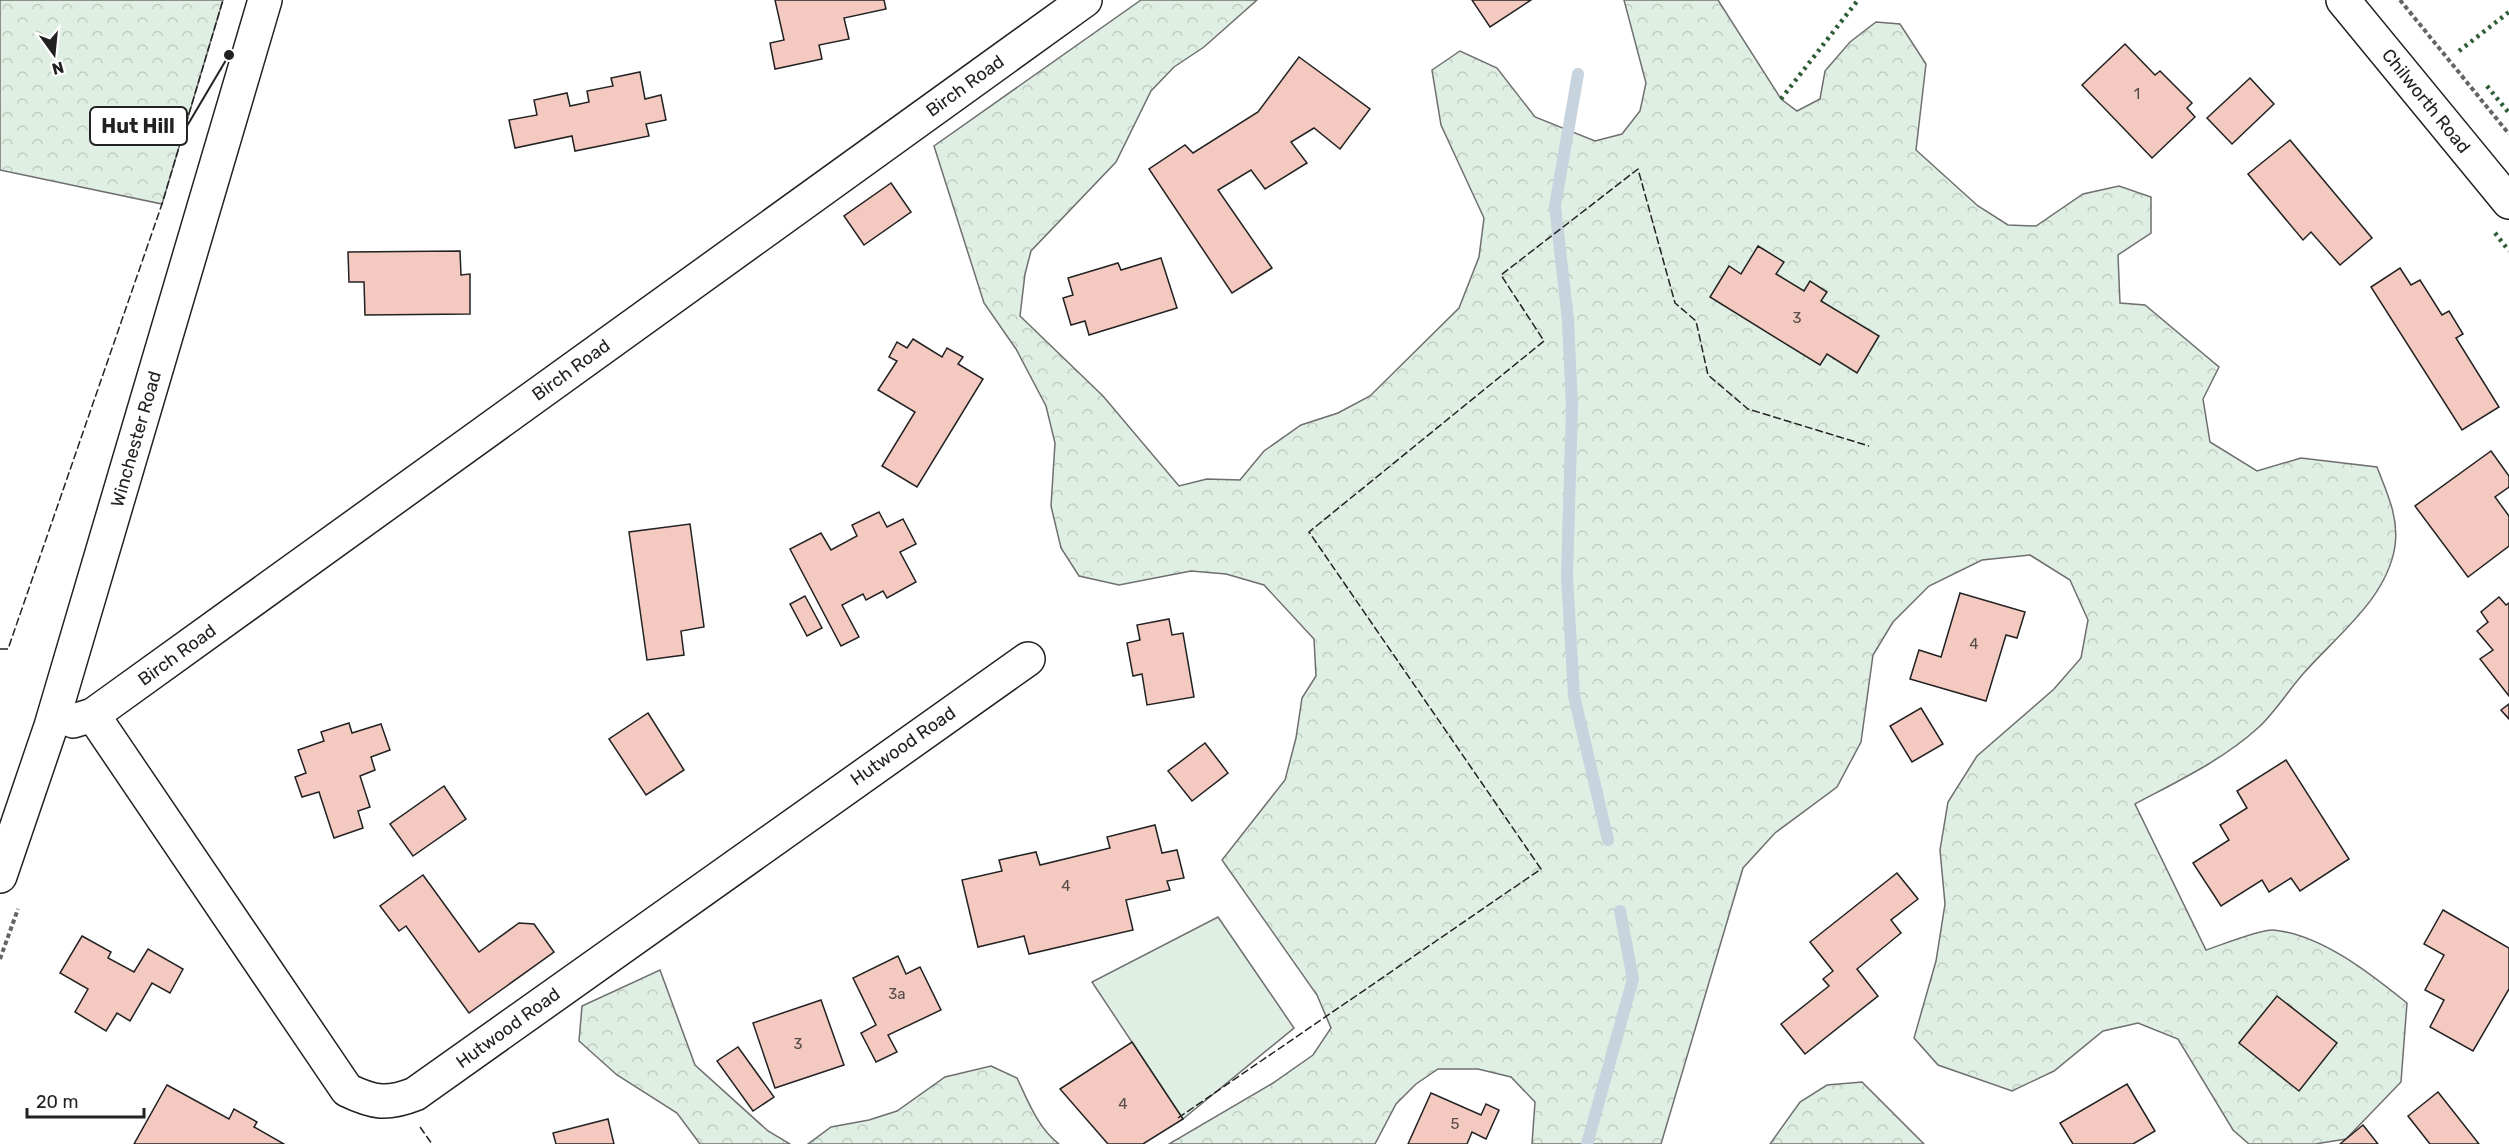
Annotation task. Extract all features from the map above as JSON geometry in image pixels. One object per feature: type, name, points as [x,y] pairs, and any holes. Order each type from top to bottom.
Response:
[{"type":"street","name":"Winchester Road","points":[[0,876],[51,726],[266,0]]},
{"type":"street","name":"Birch Road","points":[[51,726],[93,715],[1084,0]]},
{"type":"street","name":"Chilworth Road","points":[[2343,0],[2509,202]]},
{"type":"street","name":"Hutwood Road","points":[[93,715],[347,1090],[372,1102],[397,1101],[416,1094],[1028,659]]},
{"type":"path","points":[[2400,0],[2509,134]]},
{"type":"green space","points":[[0,0],[223,0],[162,204],[0,170]]},
{"type":"green space","points":[[1141,0],[1257,0],[1204,47],[1174,67],[1151,91],[1116,162],[1031,251],[1025,274],[1020,316],[1103,396],[1179,486],[1207,479],[1240,480],[1264,451],[1301,425],[1338,413],[1370,396],[1459,308],[1479,257],[1484,218],[1441,125],[1432,70],[1460,51],[1497,68],[1535,117],[1595,141],[1622,134],[1640,111],[1646,83],[1624,0],[1718,0],[1781,99],[1797,111],[1820,99],[1825,71],[1850,42],[1876,22],[1900,24],[1926,64],[1916,150],[1978,206],[2008,225],[2036,226],[2083,194],[2119,186],[2151,197],[2151,233],[2118,255],[2120,303],[2145,305],[2219,367],[2203,399],[2210,442],[2257,471],[2301,458],[2377,467],[2391,505],[2396,535],[2390,565],[2371,600],[2345,631],[2303,674],[2265,721],[2245,739],[2215,760],[2135,804],[2206,950],[2267,930],[2291,933],[2327,947],[2344,957],[2407,1003],[2401,1082],[2346,1139],[2315,1144],[2249,1144],[2233,1130],[2178,1039],[2138,1023],[2103,1031],[2054,1071],[2012,1091],[1938,1065],[1914,1038],[1936,961],[1945,904],[1940,850],[1948,802],[1977,756],[2054,689],[2081,658],[2088,620],[2070,580],[2030,555],[1982,560],[1929,586],[1893,622],[1873,655],[1861,742],[1837,787],[1775,833],[1743,868],[1661,1144],[1532,1144],[1535,1102],[1511,1077],[1478,1069],[1438,1069],[1416,1084],[1396,1104],[1375,1144],[1169,1144],[1273,1083],[1313,1055],[1331,1028],[1317,995],[1222,860],[1285,780],[1296,738],[1302,698],[1316,676],[1314,639],[1264,585],[1226,574],[1191,571],[1119,585],[1079,576],[1061,548],[1051,506],[1055,443],[1046,406],[1016,349],[984,303],[934,146]]},
{"type":"green space","points":[[1218,917],[1294,1028],[1183,1119],[1092,982]]},
{"type":"green space","points":[[660,970],[695,1065],[768,1131],[790,1144],[700,1144],[677,1113],[617,1075],[579,1041],[582,1006]]},
{"type":"green space","points":[[991,1066],[1017,1078],[1039,1122],[1059,1144],[808,1144],[831,1127],[869,1120],[897,1111],[945,1077]]},
{"type":"green space","points":[[1862,1082],[1924,1144],[1770,1144],[1800,1102],[1827,1085]]},
{"type":"building","points":[[775,0],[884,0],[886,9],[844,18],[849,39],[819,45],[822,59],[775,69],[770,43],[784,40]]},
{"type":"building","points":[[1472,0],[1531,0],[1490,27]]},
{"type":"building","points":[[2125,44],[2155,75],[2160,71],[2192,103],[2187,108],[2195,117],[2152,158],[2082,85]]},
{"type":"building","points":[[1299,57],[1370,109],[1340,149],[1314,128],[1291,142],[1307,163],[1265,189],[1251,170],[1218,190],[1272,268],[1232,293],[1149,169],[1185,145],[1193,153],[1258,112]]},
{"type":"building","points":[[640,72],[645,99],[661,95],[666,120],[646,124],[649,136],[575,151],[572,136],[515,148],[509,120],[537,115],[534,100],[567,93],[570,106],[589,102],[587,91],[613,86],[611,78]]},
{"type":"building","points":[[2250,78],[2274,104],[2232,144],[2207,118]]},
{"type":"building","points":[[2290,140],[2372,238],[2340,265],[2311,232],[2303,240],[2248,174]]},
{"type":"building","points":[[891,183],[911,212],[864,245],[844,216]]},
{"type":"building","points":[[1758,246],[1784,262],[1776,274],[1804,291],[1810,281],[1827,292],[1821,301],[1879,336],[1857,373],[1827,354],[1820,365],[1710,297],[1729,266],[1741,274]]},
{"type":"building","points":[[460,251],[461,275],[470,274],[470,314],[365,315],[364,282],[349,282],[348,252]]},
{"type":"building","points":[[1161,258],[1177,308],[1089,335],[1085,321],[1071,325],[1063,298],[1073,295],[1068,278],[1118,263],[1121,270]]},
{"type":"building","points":[[2400,268],[2411,285],[2420,280],[2442,315],[2449,311],[2463,334],[2456,338],[2499,407],[2462,430],[2371,287]]},
{"type":"building","points":[[913,339],[942,357],[947,348],[963,357],[958,364],[983,379],[917,487],[882,466],[915,412],[878,390],[897,361],[889,357],[897,342],[907,348]]},
{"type":"building","points":[[2491,451],[2509,476],[2509,487],[2495,497],[2509,516],[2509,546],[2468,577],[2415,506]]},
{"type":"building","points":[[879,512],[887,527],[903,519],[916,544],[900,552],[916,582],[887,598],[883,591],[866,600],[863,594],[842,605],[859,637],[841,646],[790,549],[821,533],[831,550],[857,536],[852,525]]},
{"type":"building","points":[[690,524],[704,627],[681,631],[684,655],[647,660],[629,532]]},
{"type":"building","points":[[1960,593],[2025,612],[2017,638],[2006,635],[1986,701],[1910,679],[1919,650],[1941,657]]},
{"type":"building","points":[[805,596],[822,628],[807,636],[790,604]]},
{"type":"building","points":[[2499,597],[2506,605],[2509,603],[2509,696],[2480,659],[2493,650],[2477,631],[2488,622],[2481,612]]},
{"type":"building","points":[[1169,619],[1172,635],[1183,633],[1194,697],[1147,705],[1142,674],[1133,676],[1127,643],[1140,640],[1137,625]]},
{"type":"building","points":[[2509,704],[2509,719],[2501,710]]},
{"type":"building","points":[[1921,708],[1943,744],[1912,762],[1890,726]]},
{"type":"building","points":[[648,713],[684,770],[646,795],[609,739]]},
{"type":"building","points":[[349,723],[352,733],[381,724],[390,750],[371,757],[375,770],[360,776],[370,807],[358,811],[363,828],[334,838],[319,792],[302,797],[295,777],[306,773],[298,750],[324,741],[321,732]]},
{"type":"building","points":[[1205,743],[1228,773],[1192,801],[1168,771]]},
{"type":"building","points":[[2286,760],[2349,859],[2300,891],[2291,878],[2269,892],[2262,880],[2221,906],[2193,863],[2229,840],[2220,825],[2247,808],[2237,791]]},
{"type":"building","points":[[444,786],[466,819],[413,856],[390,824]]},
{"type":"building","points":[[1155,825],[1162,853],[1177,850],[1184,878],[1167,881],[1170,890],[1126,900],[1133,930],[1029,954],[1024,936],[978,947],[962,880],[1002,871],[999,860],[1036,852],[1040,865],[1110,848],[1107,837]]},
{"type":"building","points":[[1897,873],[1918,899],[1891,920],[1901,933],[1857,969],[1878,996],[1805,1054],[1781,1024],[1829,986],[1823,979],[1833,971],[1810,942]]},
{"type":"building","points":[[423,875],[479,952],[519,923],[534,924],[554,952],[469,1013],[406,926],[399,931],[380,906]]},
{"type":"building","points":[[2443,910],[2509,948],[2509,989],[2473,1051],[2430,1027],[2444,1000],[2425,990],[2444,955],[2424,944]]},
{"type":"building","points":[[82,936],[111,952],[108,958],[134,972],[148,949],[183,969],[170,993],[152,983],[130,1021],[117,1013],[106,1031],[75,1012],[88,989],[60,973]]},
{"type":"building","points":[[898,956],[906,974],[920,967],[941,1010],[888,1035],[897,1052],[876,1062],[861,1033],[876,1025],[853,978]]},
{"type":"building","points":[[2277,996],[2337,1043],[2299,1091],[2239,1043]]},
{"type":"building","points":[[821,1000],[844,1065],[775,1088],[753,1023]]},
{"type":"building","points":[[1132,1042],[1183,1119],[1143,1144],[1108,1144],[1060,1089]]},
{"type":"building","points":[[738,1047],[774,1097],[753,1111],[717,1061]]},
{"type":"building","points":[[2127,1084],[2155,1131],[2133,1144],[2073,1144],[2060,1123]]},
{"type":"building","points":[[167,1085],[229,1119],[234,1109],[257,1122],[254,1127],[284,1144],[134,1144]]},
{"type":"building","points":[[2438,1092],[2479,1144],[2430,1144],[2408,1116]]},
{"type":"building","points":[[1431,1093],[1481,1115],[1486,1104],[1499,1110],[1486,1139],[1472,1132],[1467,1144],[1408,1144]]},
{"type":"building","points":[[608,1119],[614,1144],[556,1144],[553,1133]]},
{"type":"building","points":[[2363,1125],[2378,1144],[2340,1144],[2346,1139]]},
{"type":"waterway","points":[[1578,74],[1555,206],[1568,320],[1572,407],[1567,577],[1574,696],[1608,840]]},
{"type":"waterway","points":[[1587,1144],[1633,979],[1620,911]]},
{"type":"hedge","points":[[1781,99],[1858,0]]},
{"type":"hedge","points":[[2459,51],[2509,12]]},
{"type":"hedge","points":[[2487,86],[2509,113]]},
{"type":"hedge","points":[[2495,233],[2509,251]]},
{"type":"fence","points":[[0,649],[8,649],[162,204],[223,0]]},
{"type":"fence","points":[[1178,1118],[1541,869],[1309,532],[1544,341],[1501,275],[1638,169],[1675,303],[1696,321],[1708,375],[1748,409],[1869,446]]},
{"type":"fence","points":[[420,1127],[432,1144]]},
{"type":"place","name":"Hut Hill","points":[[229,55]]}]
